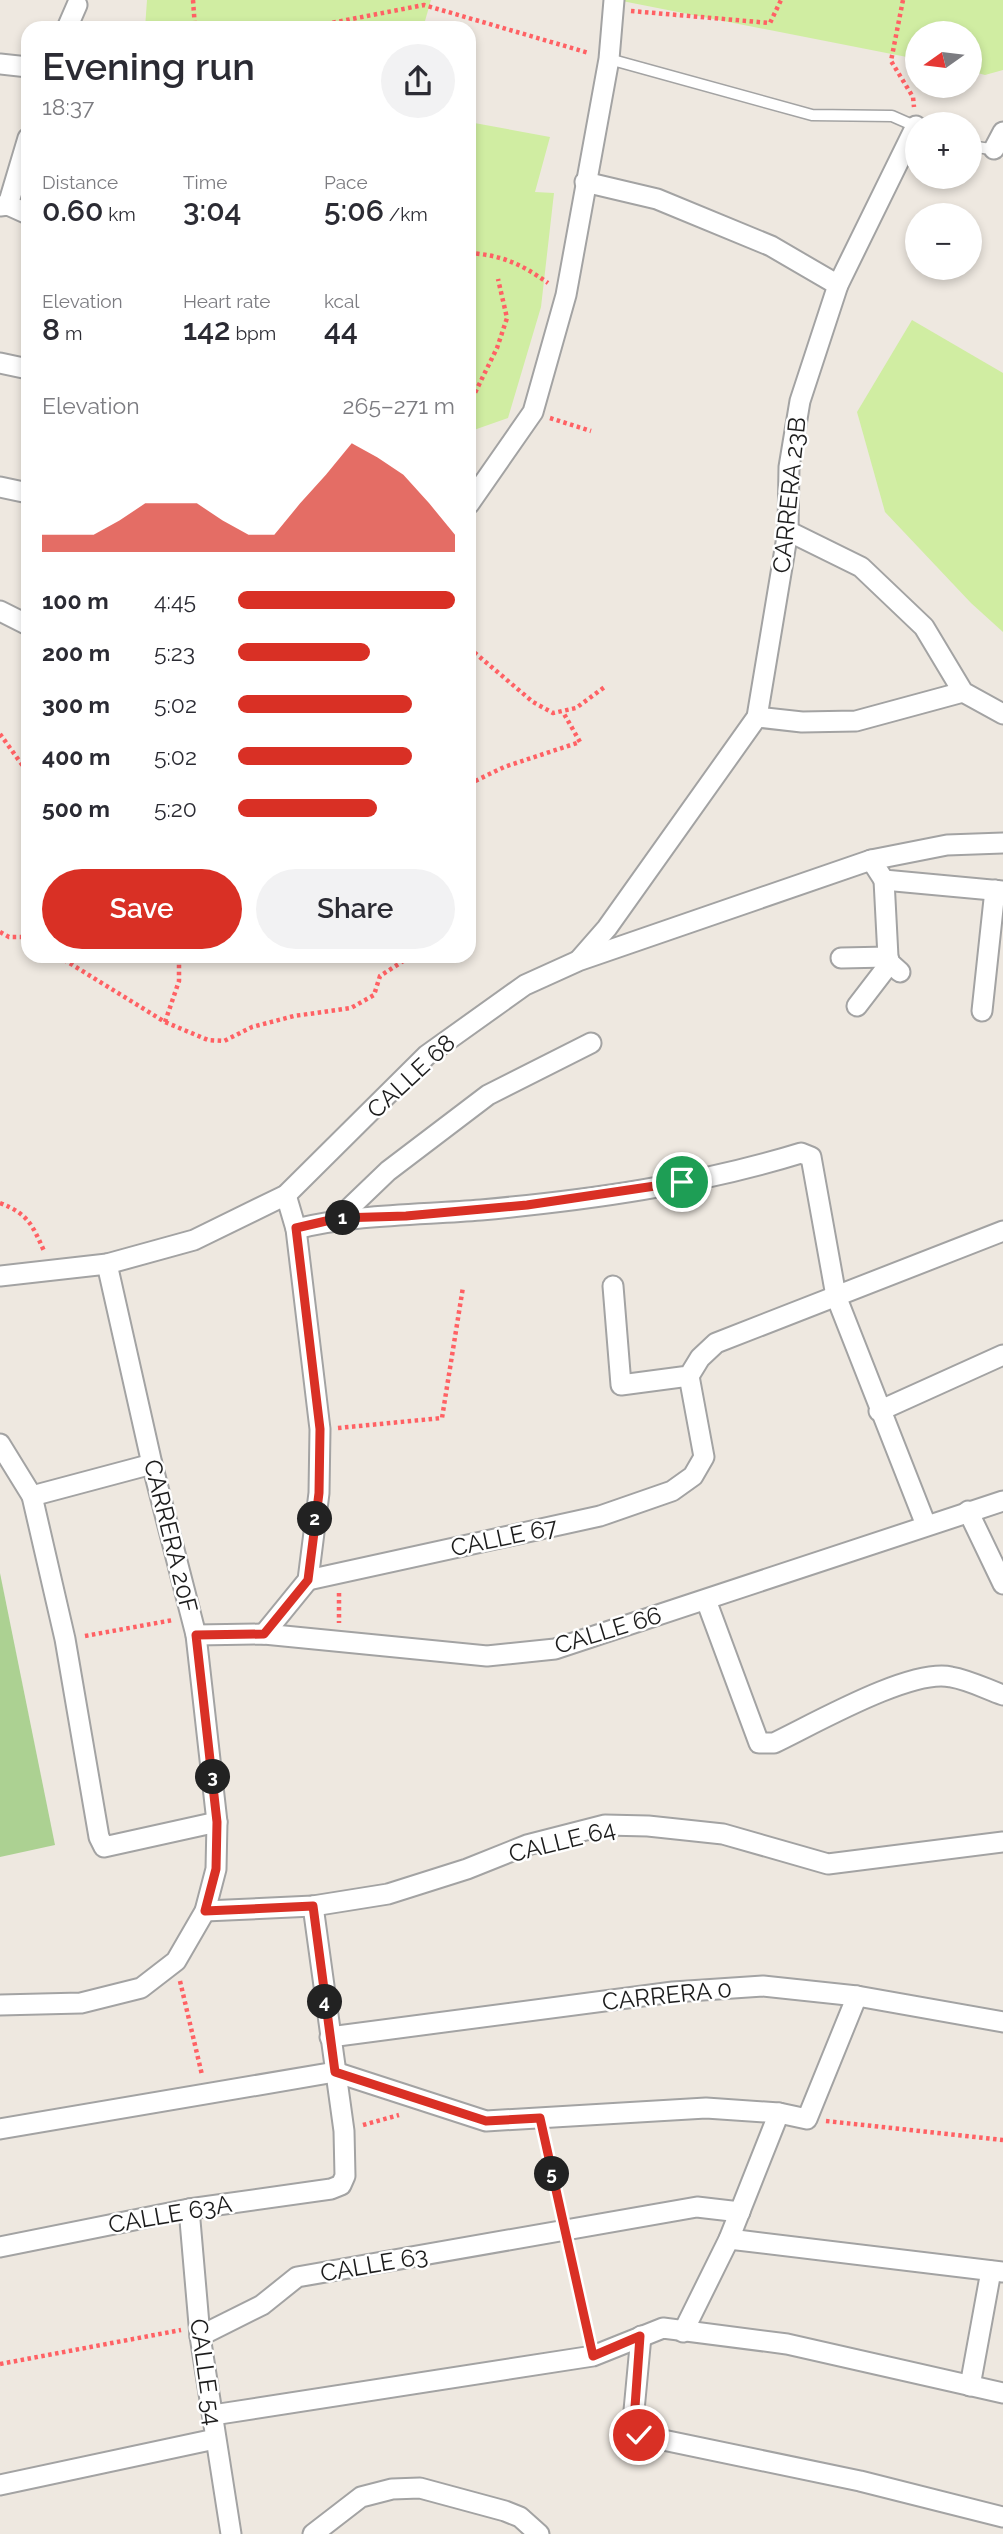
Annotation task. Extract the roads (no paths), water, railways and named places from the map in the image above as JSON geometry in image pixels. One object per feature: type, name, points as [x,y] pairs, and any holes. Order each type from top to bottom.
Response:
[{"type":"street","points":[[69,21],[77,5]]},
{"type":"street","points":[[476,494],[533,412],[566,295],[609,59],[613,5]]},
{"type":"street","points":[[0,64],[21,66]]},
{"type":"street","name":"CARRERA 23B","points":[[578,961],[607,928],[757,717],[789,531],[789,467],[800,401],[838,285],[905,148]]},
{"type":"street","points":[[21,158],[4,206],[21,212]]},
{"type":"street","points":[[585,182],[657,199],[771,246],[838,285]]},
{"type":"street","points":[[0,363],[21,368]]},
{"type":"street","points":[[0,487],[21,492]]},
{"type":"street","points":[[789,531],[861,567],[924,627],[963,692],[1003,714]]},
{"type":"street","points":[[0,611],[21,622]]},
{"type":"street","points":[[757,717],[802,722],[856,721],[963,692]]},
{"type":"street","name":"CALLE 68","points":[[0,1276],[107,1264],[194,1240],[286,1195],[427,1055],[525,985],[578,961],[871,860],[947,845],[1003,843]]},
{"type":"street","points":[[857,1006],[892,964],[884,880],[871,860]]},
{"type":"street","points":[[884,880],[999,890],[982,1011]]},
{"type":"street","points":[[841,958],[892,964]]},
{"type":"street","points":[[339,1218],[388,1171],[488,1095],[591,1043]]},
{"type":"street","points":[[296,1228],[339,1218],[406,1216],[635,1192],[801,1153],[811,1157],[836,1296],[926,1525]]},
{"type":"street","points":[[264,1634],[308,1580],[319,1493],[320,1429],[296,1228],[286,1195]]},
{"type":"street","points":[[613,1286],[621,1385],[690,1376],[700,1358],[716,1343],[1003,1231]]},
{"type":"street","name":"CARRERA 20F","points":[[0,2005],[81,2003],[141,1988],[176,1961],[205,1911],[216,1869],[217,1822],[193,1626],[152,1464],[107,1264]]},
{"type":"street","points":[[879,1411],[1003,1355]]},
{"type":"street","name":"CALLE 67","points":[[308,1580],[600,1516],[672,1491],[693,1476],[704,1457],[690,1376]]},
{"type":"street","points":[[0,1444],[32,1496],[65,1639],[99,1837],[104,1847],[217,1822]]},
{"type":"street","points":[[32,1496],[152,1464]]},
{"type":"street","name":"CALLE 66","points":[[193,1626],[486,1656],[555,1649],[1003,1501]]},
{"type":"street","points":[[968,1511],[1003,1584]]},
{"type":"street","points":[[705,1600],[760,1743],[774,1743],[898,1684],[931,1676],[950,1676],[1003,1695]]},
{"type":"street","name":"CALLE 64","points":[[205,1911],[313,1906],[388,1894],[467,1869],[527,1844],[606,1825],[648,1826],[723,1834],[828,1864],[1003,1842]]},
{"type":"street","points":[[313,1906],[335,2072]]},
{"type":"street","name":"CARRERA 0","points":[[330,2037],[673,1992],[763,1986],[858,1996],[1003,2022]]},
{"type":"street","points":[[0,2129],[335,2072],[392,2088],[430,2105],[486,2121],[706,2108],[779,2113],[807,2119],[858,1996]]},
{"type":"street","name":"CALLE 63A","points":[[0,2247],[189,2209],[331,2189],[341,2185],[345,2176],[344,2131],[335,2072]]},
{"type":"street","points":[[683,2332],[729,2239],[779,2113]]},
{"type":"street","name":"CALLE 63","points":[[199,2331],[262,2305],[298,2277],[697,2207],[740,2212]]},
{"type":"street","name":"CALLE 54","points":[[189,2209],[199,2331],[231,2534]]},
{"type":"street","points":[[729,2239],[997,2271],[970,2386]]},
{"type":"street","points":[[213,2415],[593,2356],[663,2328],[787,2344],[1003,2393]]},
{"type":"street","points":[[640,2336],[634,2421],[639,2435],[860,2481],[1003,2517]]},
{"type":"street","points":[[0,2485],[215,2439]]},
{"type":"street","points":[[313,2534],[361,2497],[391,2489],[420,2488],[505,2511],[520,2517],[539,2534]]},
{"type":"lane","points":[[609,59],[812,115],[891,116],[905,122]]},
{"type":"lane","points":[[982,145],[1000,144]]}]
